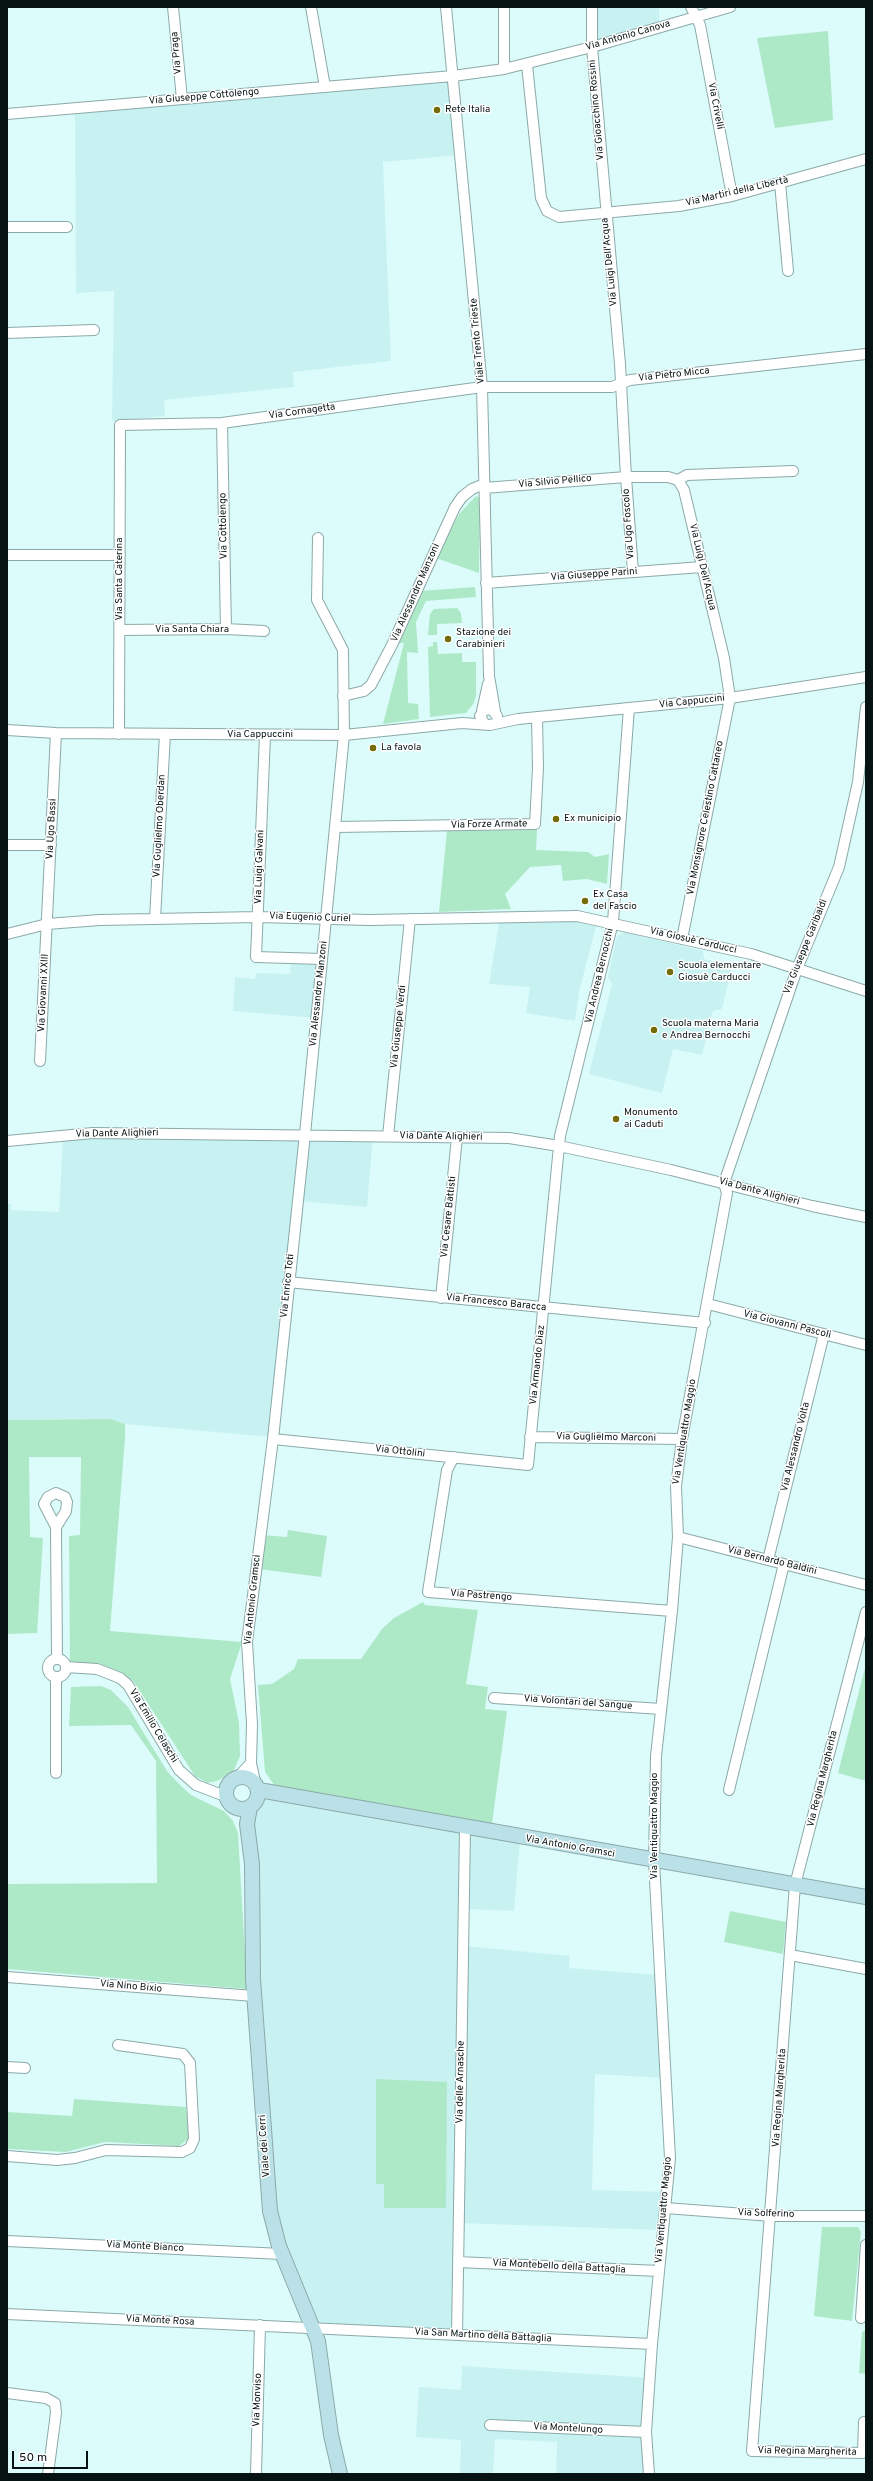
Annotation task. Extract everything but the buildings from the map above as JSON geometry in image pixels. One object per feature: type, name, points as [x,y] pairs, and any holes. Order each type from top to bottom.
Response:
[{"type":"street","name":"Via Praga","points":[[173,7],[182,99]]},
{"type":"street","points":[[311,7],[325,87],[453,76],[527,65]]},
{"type":"street","name":"Viale Trento Trieste","points":[[446,7],[482,387],[489,676],[485,718]]},
{"type":"street","points":[[504,7],[504,69]]},
{"type":"street","name":"Via Gioacchino Rossini","points":[[592,7],[592,47],[606,213]]},
{"type":"street","name":"Via Crivelli","points":[[691,7],[700,25],[732,196]]},
{"type":"street","name":"Via Antonio Canova","points":[[527,65],[730,7]]},
{"type":"street","name":"Via Luigi Dell'Acqua","points":[[527,65],[539,190],[544,206],[548,211],[559,217],[606,213],[626,477]]},
{"type":"street","name":"Via Giuseppe Cottolengo","points":[[7,114],[325,87]]},
{"type":"street","name":"Via Martiri della Libertà","points":[[606,213],[679,206],[732,196],[866,159]]},
{"type":"street","points":[[780,183],[788,271]]},
{"type":"street","points":[[7,227],[67,227]]},
{"type":"street","points":[[7,333],[94,330]]},
{"type":"street","name":"Via Pietro Micca","points":[[482,387],[612,387],[630,380],[866,354]]},
{"type":"street","name":"Via Cornagetta","points":[[120,425],[222,423],[482,387]]},
{"type":"street","name":"Via Cottolengo","points":[[222,423],[226,629]]},
{"type":"street","name":"Via Santa Caterina","points":[[119,734],[120,425]]},
{"type":"street","points":[[626,477],[668,477],[678,480],[687,475],[793,471]]},
{"type":"street","name":"Via Silvio Pellico","points":[[484,486],[626,477]]},
{"type":"street","name":"Via Ugo Foscolo","points":[[626,477],[633,572]]},
{"type":"street","name":"Via Luigi Dell'Acqua","points":[[678,480],[684,490],[724,658],[730,698]]},
{"type":"street","name":"Via Alessandro Manzoni","points":[[344,696],[364,691],[371,685],[392,645],[455,507],[462,497],[472,489],[484,486]]},
{"type":"street","name":"Via Alessandro Manzoni","points":[[305,1134],[344,735],[343,650],[317,600],[318,538]]},
{"type":"street","points":[[7,555],[120,555]]},
{"type":"street","name":"Via Giuseppe Parini","points":[[486,583],[702,567]]},
{"type":"street","name":"Via Santa Chiara","points":[[120,630],[226,629],[264,631]]},
{"type":"street","name":"Viale Trento Trieste","points":[[489,676],[495,712]]},
{"type":"street","name":"Via Cappuccini","points":[[7,730],[56,733],[119,734],[344,735],[462,723],[485,718],[518,719],[730,698],[866,677]]},
{"type":"street","name":"Via Monsignore Celestino Cattaneo","points":[[682,939],[730,698]]},
{"type":"street","name":"Via Giuseppe Garibaldi","points":[[724,1183],[796,969],[839,867],[858,782],[865,728],[866,707]]},
{"type":"street","points":[[485,718],[490,708],[495,712]]},
{"type":"street","name":"Via Andrea Bernocchi","points":[[559,1146],[613,922],[629,708]]},
{"type":"street","name":"Via Cappuccini","points":[[495,712],[518,719]]},
{"type":"street","name":"Via Forze Armate","points":[[335,827],[535,824],[538,768],[537,717]]},
{"type":"street","name":"Via Ugo Bassi","points":[[48,924],[56,733]]},
{"type":"street","name":"Via Guglielmo Oberdan","points":[[155,919],[164,734]]},
{"type":"street","name":"Via Luigi Galvani","points":[[265,735],[256,958],[322,959]]},
{"type":"street","points":[[7,845],[51,845]]},
{"type":"street","name":"Via Eugenio Curiel","points":[[7,934],[48,924],[100,920],[258,917],[410,919],[577,916],[613,922]]},
{"type":"street","name":"Via Giuseppe Verdi","points":[[388,1136],[410,919]]},
{"type":"street","name":"Via Giosuè Carducci","points":[[613,922],[751,954],[866,991]]},
{"type":"street","name":"Via Giovanni XXIII","points":[[40,1061],[48,924]]},
{"type":"street","name":"Via Dante Alighieri","points":[[7,1141],[93,1133],[305,1134],[509,1138],[559,1146],[724,1183],[812,1206],[866,1217]]},
{"type":"street","name":"Via Enrico Toti","points":[[273,1439],[288,1282],[305,1134]]},
{"type":"street","name":"Via Cesare Battisti","points":[[441,1298],[457,1137]]},
{"type":"street","name":"Via Armando Diaz","points":[[528,1465],[559,1146]]},
{"type":"street","name":"Via Ventiquattro Maggio","points":[[649,2474],[646,2432],[652,2344],[670,2158],[654,1861],[656,1756],[672,1611],[678,1537],[676,1486],[682,1439],[705,1324],[727,1193],[724,1183]]},
{"type":"street","name":"Via Francesco Baracca","points":[[288,1282],[705,1324]]},
{"type":"street","name":"Via Giovanni Pascoli","points":[[708,1304],[866,1345]]},
{"type":"street","name":"Via Alessandro Volta","points":[[768,1560],[824,1334]]},
{"type":"street","name":"Via Guglielmo Marconi","points":[[530,1437],[682,1439]]},
{"type":"street","name":"Via Ottolini","points":[[273,1439],[528,1465]]},
{"type":"street","name":"Via Antonio Gramsci","points":[[247,1824],[252,1798],[252,1724],[247,1642],[273,1439]]},
{"type":"street","name":"Via Pastrengo","points":[[454,1457],[447,1470],[428,1592],[672,1611]]},
{"type":"street","points":[[56,1527],[56,1659]]},
{"type":"street","name":"Via Bernardo Baldini","points":[[678,1537],[866,1585]]},
{"type":"street","points":[[729,1790],[784,1564]]},
{"type":"street","name":"Via Regina Margherita","points":[[864,2422],[863,2453],[752,2451],[772,2216],[795,1885],[866,1612]]},
{"type":"street","points":[[56,1659],[63,1662],[66,1668],[62,1676],[56,1678],[49,1673],[47,1668],[50,1662],[56,1659]]},
{"type":"street","name":"Via Emilio Celaschi","points":[[66,1668],[97,1669],[120,1678],[128,1684],[179,1770],[196,1785],[210,1791],[226,1791]]},
{"type":"street","points":[[56,1678],[56,1773]]},
{"type":"street","name":"Via Volontari del Sangue","points":[[494,1698],[661,1709]]},
{"type":"street","points":[[226,1791],[231,1780],[239,1776],[251,1763]]},
{"type":"street","points":[[239,1776],[248,1777],[252,1798]]},
{"type":"street","name":"Via Antonio Gramsci","points":[[226,1791],[229,1804],[274,1794],[866,1897]]},
{"type":"street","name":"Viale dei Cerri","points":[[247,1824],[252,1864],[254,1996],[270,2211],[282,2254],[313,2329],[318,2346],[331,2435],[340,2474]]},
{"type":"street","name":"Via delle Arnasche","points":[[457,2335],[465,1828]]},
{"type":"street","points":[[790,1955],[866,1969]]},
{"type":"street","name":"Via Nino Bixio","points":[[7,1977],[254,1996]]},
{"type":"street","points":[[7,2156],[57,2160],[75,2158],[106,2150],[182,2152],[190,2148],[194,2139],[190,2063],[183,2054],[118,2045]]},
{"type":"street","points":[[7,2067],[25,2068]]},
{"type":"street","name":"Via Solferino","points":[[665,2208],[772,2216],[866,2216]]},
{"type":"street","name":"Via Monte Bianco","points":[[7,2241],[282,2254]]},
{"type":"street","points":[[860,2318],[866,2245]]},
{"type":"street","name":"Via Montebello della Battaglia","points":[[458,2262],[659,2272]]},
{"type":"street","name":"Via Monte Rosa","points":[[7,2314],[260,2325],[313,2329]]},
{"type":"street","name":"Via Monviso","points":[[256,2474],[260,2325]]},
{"type":"street","name":"Via San Martino della Battaglia","points":[[313,2329],[652,2344]]},
{"type":"street","points":[[7,2393],[46,2398],[55,2404],[56,2413],[48,2474]]},
{"type":"street","name":"Via Montelungo","points":[[490,2425],[646,2432]]},
{"type":"shaded area","points":[[593,7],[659,7],[659,27],[592,46]]},
{"type":"shaded area","points":[[452,78],[458,155],[383,162],[391,361],[293,372],[294,387],[164,400],[165,416],[112,421],[114,291],[76,293],[75,113]]},
{"type":"shaded area","points":[[579,922],[596,926],[579,992],[575,1021],[526,1013],[530,987],[489,984],[499,923]]},
{"type":"shaded area","points":[[625,932],[703,951],[704,959],[732,966],[722,1009],[713,1011],[702,1055],[673,1049],[662,1093],[589,1074],[612,984],[608,977],[617,936]]},
{"type":"shaded area","points":[[291,960],[321,960],[315,1018],[233,1011],[235,977],[255,979],[256,973],[290,974]]},
{"type":"shaded area","points":[[303,1136],[271,1437],[125,1424],[111,1419],[7,1420],[7,1204],[11,1204],[11,1210],[59,1212],[63,1138]]},
{"type":"shaded area","points":[[307,1136],[373,1137],[367,1207],[299,1201]]},
{"type":"shaded area","points":[[292,1798],[520,1841],[514,1911],[467,1909],[466,1946],[570,1956],[569,1968],[659,1975],[663,2078],[595,2074],[592,2190],[665,2192],[661,2230],[457,2223],[456,2334],[315,2327],[278,2235],[255,1980],[253,1808],[260,1800]]},
{"type":"shaded area","points":[[462,2366],[652,2378],[649,2433],[652,2474],[556,2474],[557,2442],[495,2439],[493,2474],[460,2474],[461,2440],[416,2437],[419,2387],[461,2390]]},
{"type":"green space","points":[[828,31],[833,120],[775,128],[757,38]]},
{"type":"green space","points":[[476,496],[480,498],[479,573],[436,558],[459,514]]},
{"type":"green space","points":[[475,587],[476,597],[426,601],[416,622],[418,653],[407,652],[408,703],[418,704],[419,719],[383,724],[404,643],[398,643],[420,591]]},
{"type":"green space","points":[[457,608],[461,613],[462,623],[437,624],[437,635],[428,635],[430,614],[434,609]]},
{"type":"green space","points":[[433,642],[437,642],[438,654],[462,653],[462,662],[476,662],[476,695],[474,703],[466,713],[430,717],[428,647],[433,646]]},
{"type":"green space","points":[[537,830],[536,850],[588,852],[595,857],[609,854],[607,884],[587,879],[563,881],[561,865],[530,867],[505,894],[511,909],[439,912],[447,831]]},
{"type":"green space","points":[[111,1419],[125,1424],[125,1437],[110,1631],[242,1642],[230,1679],[239,1723],[240,1756],[234,1770],[227,1776],[217,1781],[207,1783],[195,1776],[134,1682],[121,1672],[98,1663],[70,1664],[69,1536],[80,1535],[81,1457],[29,1457],[30,1537],[43,1538],[37,1633],[7,1634],[7,1420]]},
{"type":"green space","points":[[288,1530],[327,1536],[321,1577],[259,1569],[263,1535],[287,1537]]},
{"type":"green space","points":[[423,1602],[425,1605],[478,1610],[466,1684],[488,1687],[485,1709],[507,1711],[492,1824],[275,1786],[265,1772],[258,1685],[272,1684],[294,1669],[298,1659],[361,1659],[382,1629],[394,1618]]},
{"type":"green space","points":[[866,1664],[866,1781],[838,1773]]},
{"type":"green space","points":[[101,1686],[111,1690],[128,1707],[167,1771],[181,1786],[191,1795],[224,1811],[233,1821],[238,1833],[247,1989],[7,1969],[7,1884],[157,1883],[156,1761],[131,1725],[69,1726],[71,1687]]},
{"type":"green space","points":[[730,1911],[786,1922],[783,1954],[724,1942]]},
{"type":"green space","points":[[376,2079],[447,2082],[446,2208],[384,2208],[384,2184],[376,2184]]},
{"type":"green space","points":[[74,2099],[186,2107],[189,2138],[179,2146],[105,2142],[66,2152],[7,2149],[7,2112],[72,2116]]},
{"type":"green space","points":[[822,2227],[858,2227],[861,2232],[852,2321],[814,2316]]},
{"type":"green space","points":[[866,2330],[866,2374],[859,2373],[862,2332]]},
{"type":"place","name":"Rete Italia","points":[[437,110]]},
{"type":"place","name":"Stazione dei Carabinieri","points":[[448,639]]},
{"type":"place","name":"La favola","points":[[373,748]]},
{"type":"place","name":"Ex municipio","points":[[556,819]]},
{"type":"place","name":"Ex Casa del Fascio","points":[[585,901]]},
{"type":"place","name":"Scuola elementare Giosuè Carducci","points":[[670,972]]},
{"type":"place","name":"Scuola materna Maria e Andrea Bernocchi","points":[[654,1030]]},
{"type":"place","name":"Monumento ai Caduti","points":[[616,1119]]}]
